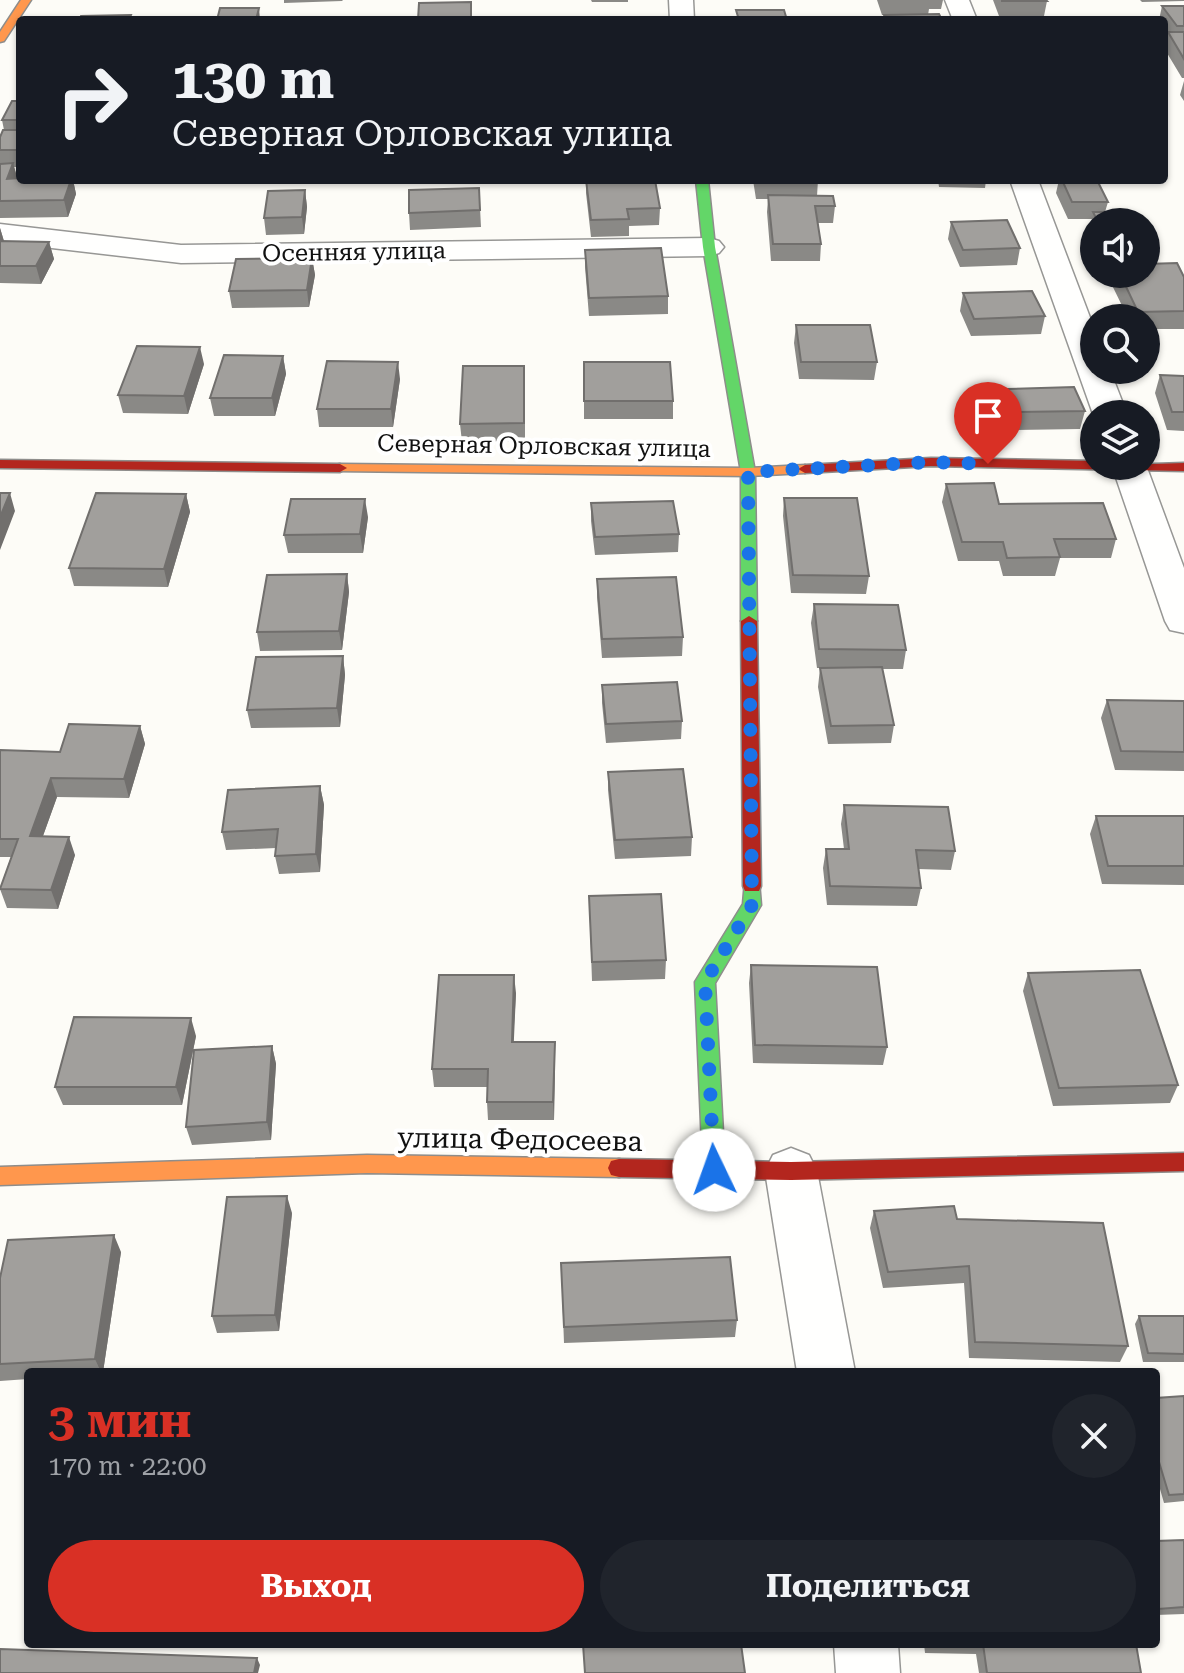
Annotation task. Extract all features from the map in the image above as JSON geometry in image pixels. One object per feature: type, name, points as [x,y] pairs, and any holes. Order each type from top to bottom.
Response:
[{"type":"street","points":[[0,39],[26,0]]},
{"type":"street","points":[[702,184],[709,247],[748,472],[752,905],[705,982],[714,1170]]},
{"type":"street","points":[[1025,184],[1105,400]]},
{"type":"street","name":"Осенняя улица","points":[[0,233],[181,254],[709,247]]},
{"type":"street","name":"Северная Орловская улица","points":[[0,464],[748,472],[931,462],[1080,466]]},
{"type":"street","name":"Северная Орловская улица","points":[[1160,467],[1184,467]]},
{"type":"street","points":[[1134,480],[1184,621]]},
{"type":"street","name":"улица Федосеева","points":[[0,1176],[367,1164],[791,1171],[1184,1162]]},
{"type":"street","points":[[791,1171],[825,1368]]},
{"type":"street","points":[[866,1648],[868,1673]]},
{"type":"building","points":[[1046,0],[1047,1],[1002,1]]},
{"type":"building","points":[[471,2],[471,16],[418,16],[419,3]]},
{"type":"building","points":[[1162,6],[1184,6],[1184,26],[1177,26]]},
{"type":"building","points":[[220,8],[259,8],[257,16],[218,16]]},
{"type":"building","points":[[736,10],[784,10],[786,16],[738,16]]},
{"type":"building","points":[[939,14],[940,16],[884,16]]},
{"type":"building","points":[[1168,32],[1184,32],[1184,59]]},
{"type":"building","points":[[12,101],[16,101],[16,120],[2,120]]},
{"type":"building","points":[[3,130],[16,130],[16,150],[0,150]]},
{"type":"building","points":[[13,163],[7,179],[16,178],[16,184],[70,184],[64,200],[0,201],[0,164]]},
{"type":"building","points":[[586,184],[656,184],[660,208],[627,209],[629,219],[591,220]]},
{"type":"building","points":[[1064,184],[1099,184],[1108,202],[1072,202]]},
{"type":"building","points":[[479,188],[480,210],[409,213],[409,190]]},
{"type":"building","points":[[305,190],[302,217],[264,218],[268,191]]},
{"type":"building","points":[[768,195],[833,196],[835,206],[815,206],[821,244],[773,244]]},
{"type":"building","points":[[1007,220],[1020,248],[963,250],[951,222]]},
{"type":"building","points":[[0,241],[49,242],[36,266],[0,266]]},
{"type":"building","points":[[661,248],[668,296],[589,298],[585,250]]},
{"type":"building","points":[[312,258],[307,290],[229,291],[236,259]]},
{"type":"building","points":[[1177,263],[1184,277],[1184,311],[1160,312],[1160,304],[1134,304],[1127,288],[1160,288],[1160,264]]},
{"type":"building","points":[[1032,291],[1045,316],[974,319],[963,293]]},
{"type":"building","points":[[796,325],[870,325],[877,362],[801,362]]},
{"type":"building","points":[[137,346],[200,347],[184,396],[118,395]]},
{"type":"building","points":[[224,355],[283,356],[272,398],[210,398]]},
{"type":"building","points":[[327,361],[398,362],[391,409],[317,409]]},
{"type":"building","points":[[584,362],[670,362],[673,401],[584,401]]},
{"type":"building","points":[[463,366],[524,366],[524,423],[460,424]]},
{"type":"building","points":[[1160,375],[1184,376],[1184,412],[1172,412]]},
{"type":"building","points":[[1074,387],[1080,400],[1080,411],[1017,412],[1008,389]]},
{"type":"building","points":[[994,483],[999,504],[1103,503],[1116,539],[1054,539],[1060,557],[1007,558],[1003,542],[962,542],[946,484]]},
{"type":"building","points":[[0,493],[10,493],[0,517]]},
{"type":"building","points":[[96,493],[186,494],[164,569],[69,568]]},
{"type":"building","points":[[784,498],[857,498],[869,576],[793,575]]},
{"type":"building","points":[[291,499],[365,499],[360,534],[284,535]]},
{"type":"building","points":[[673,501],[679,534],[595,537],[591,503]]},
{"type":"building","points":[[347,574],[339,631],[257,632],[267,575]]},
{"type":"building","points":[[676,577],[683,637],[602,639],[597,579]]},
{"type":"building","points":[[814,604],[898,605],[906,650],[819,649]]},
{"type":"building","points":[[343,656],[337,708],[247,710],[256,657]]},
{"type":"building","points":[[882,667],[894,725],[831,726],[820,668]]},
{"type":"building","points":[[677,682],[682,721],[606,724],[602,685]]},
{"type":"building","points":[[1107,700],[1184,701],[1184,752],[1121,751]]},
{"type":"building","points":[[69,724],[140,726],[124,779],[51,778],[30,836],[69,837],[51,890],[0,889],[18,839],[0,839],[0,750],[60,752]]},
{"type":"building","points":[[683,769],[692,837],[615,840],[608,772]]},
{"type":"building","points":[[320,786],[316,854],[275,856],[278,829],[222,832],[228,790]]},
{"type":"building","points":[[844,805],[948,807],[955,851],[916,850],[921,888],[830,886],[826,849],[849,849]]},
{"type":"building","points":[[1096,816],[1184,816],[1184,866],[1108,866]]},
{"type":"building","points":[[661,894],[666,960],[592,962],[589,896]]},
{"type":"building","points":[[751,965],[877,967],[887,1047],[755,1045]]},
{"type":"building","points":[[1140,970],[1178,1085],[1059,1088],[1028,973]]},
{"type":"building","points":[[439,975],[514,975],[512,1042],[555,1042],[553,1102],[487,1102],[488,1069],[432,1069]]},
{"type":"building","points":[[74,1017],[191,1018],[176,1087],[55,1087]]},
{"type":"building","points":[[272,1046],[267,1122],[186,1127],[194,1050]]},
{"type":"building","points":[[287,1196],[275,1315],[212,1316],[227,1197]]},
{"type":"building","points":[[954,1206],[957,1219],[1103,1223],[1128,1346],[975,1342],[969,1266],[888,1272],[874,1211]]},
{"type":"building","points":[[114,1235],[95,1359],[0,1364],[0,1278],[8,1240]]},
{"type":"building","points":[[730,1257],[737,1320],[564,1327],[561,1263]]},
{"type":"building","points":[[1139,1316],[1184,1316],[1184,1354],[1148,1353]]},
{"type":"building","points":[[1184,1396],[1184,1494],[1169,1495],[1160,1465],[1160,1398]]},
{"type":"building","points":[[1184,1540],[1184,1607],[1160,1609],[1160,1541]]},
{"type":"building","points":[[583,1648],[742,1648],[745,1673],[585,1673]]},
{"type":"building","points":[[984,1648],[1137,1648],[1141,1673],[987,1673]]},
{"type":"building","points":[[0,1649],[257,1658],[254,1673],[0,1673]]},
{"type":"traffic: fast","points":[[702,184],[709,247],[748,472],[749,621]]},
{"type":"traffic: fast","points":[[714,1170],[705,982],[752,905],[752,886]]},
{"type":"traffic: slow","points":[[0,39],[26,0]]},
{"type":"traffic: slow","points":[[340,468],[748,472],[805,469]]},
{"type":"traffic: slow","points":[[0,1176],[367,1164],[619,1168]]},
{"type":"traffic: jam","points":[[805,469],[931,462],[1184,467]]},
{"type":"traffic: jam","points":[[0,464],[340,468]]},
{"type":"traffic: jam","points":[[749,621],[752,886]]},
{"type":"traffic: jam","points":[[619,1168],[791,1171],[1184,1162]]},
{"type":"route","points":[[714,1170],[705,982],[752,905],[748,472],[931,462],[988,464]]}]
